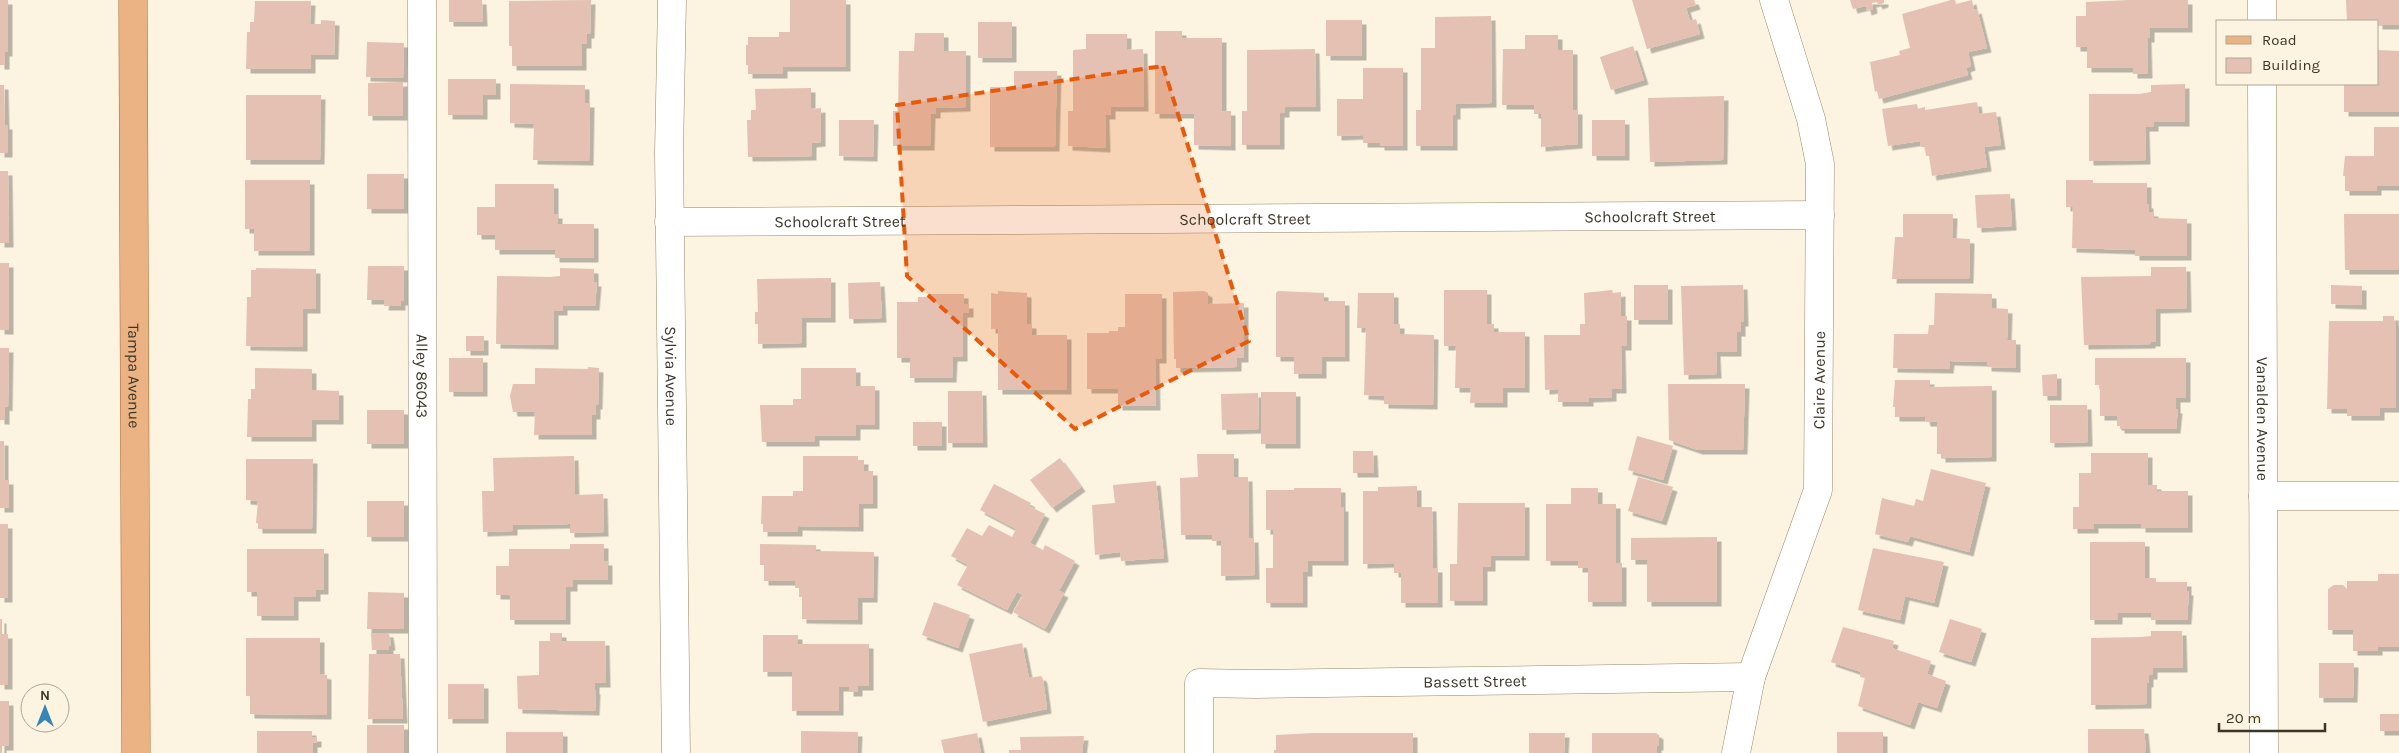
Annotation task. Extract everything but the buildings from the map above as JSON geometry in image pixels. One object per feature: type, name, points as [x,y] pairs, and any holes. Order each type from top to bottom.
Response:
[{"type":"main road","name":"Tampa Avenue","points":[[134,0],[136,753]]},
{"type":"street","name":"Alley 86043","points":[[422,0],[423,753]]},
{"type":"street","name":"Sylvia Avenue","points":[[672,0],[669,222],[676,753]]},
{"type":"street","name":"Claire Avenue","points":[[1736,753],[1751,676],[1818,490],[1820,164],[1811,119],[1774,0]]},
{"type":"street","points":[[2262,0],[2262,20]]},
{"type":"street","name":"Vanalden Avenue","points":[[2262,85],[2264,753]]},
{"type":"street","name":"Schoolcraft Street","points":[[669,222],[1820,215]]},
{"type":"street","points":[[2263,496],[2399,496]]},
{"type":"street","name":"Bassett Street","points":[[1199,753],[1199,683],[1255,684],[1751,676]]},
{"type":"highlighted area","points":[[1163,66],[1249,341],[1075,429],[907,276],[897,105]]}]
